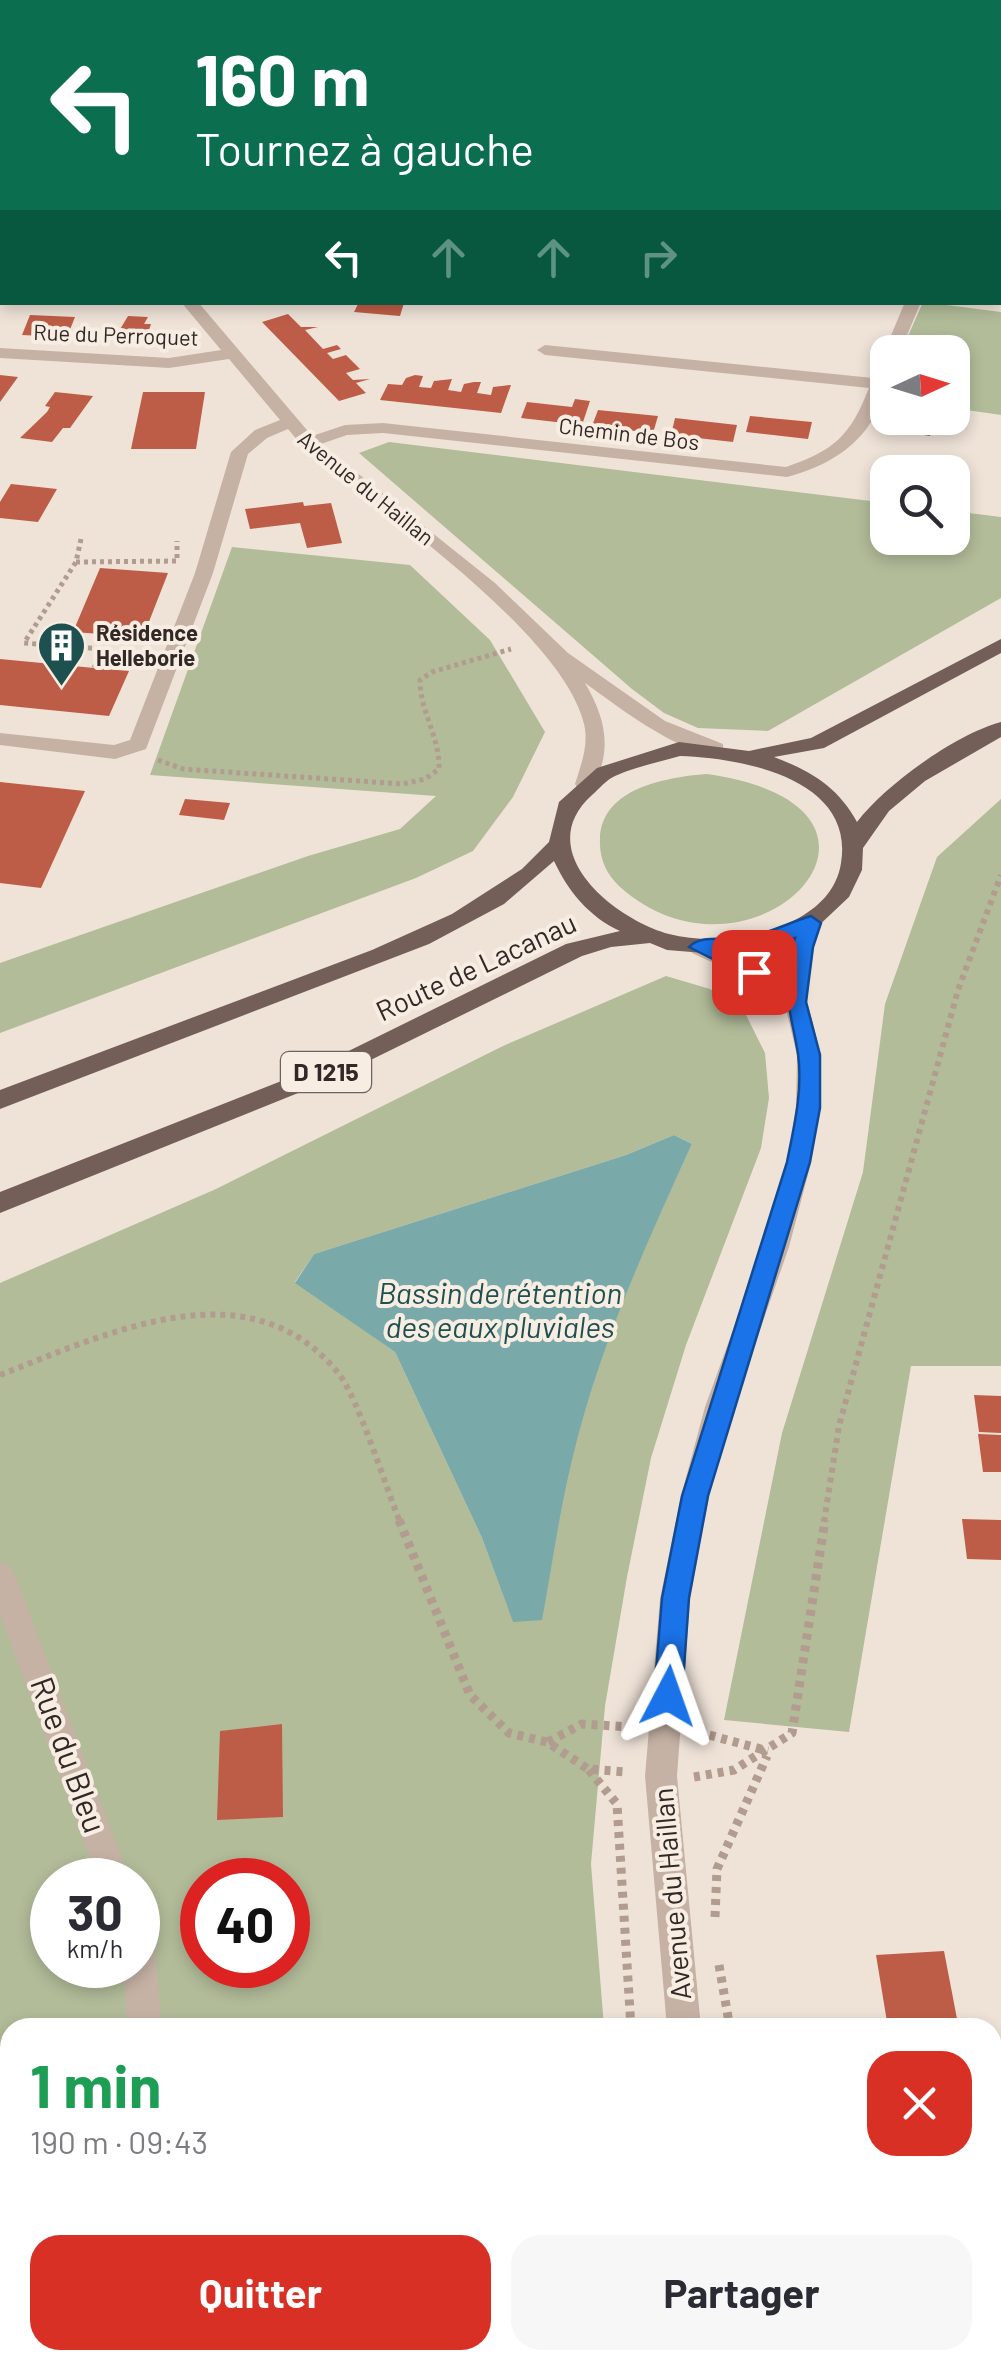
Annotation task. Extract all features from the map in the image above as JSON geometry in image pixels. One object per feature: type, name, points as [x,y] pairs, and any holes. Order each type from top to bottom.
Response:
[{"type":"main road","points":[[751,755],[816,743],[1001,645]]},
{"type":"main road","points":[[854,846],[844,816],[821,790],[789,769],[751,755],[716,749],[644,755],[611,766],[586,784],[564,812],[557,846],[565,873],[583,898],[612,920],[648,936],[700,947],[740,946],[779,938],[811,923],[837,900],[852,874],[854,846],[869,816],[895,789],[1001,728]]},
{"type":"main road","name":"Route de Lacanau","points":[[0,1100],[382,953],[464,916],[496,901],[536,871],[557,846]]},
{"type":"main road","name":"Route de Lacanau","points":[[0,1203],[320,1075],[574,950],[610,939],[648,936]]},
{"type":"street","name":"Avenue du Haillan","points":[[191,305],[309,443],[488,588],[561,658],[658,726],[716,749]]},
{"type":"street","points":[[899,335],[913,305]]},
{"type":"street","points":[[545,350],[870,383]]},
{"type":"street","name":"Rue du Perroquet","points":[[0,354],[169,364],[230,354]]},
{"type":"street","name":"Chemin de Bos","points":[[309,443],[345,430],[384,428],[787,472],[827,460],[854,441],[870,405]]},
{"type":"street","points":[[0,740],[115,752],[139,744],[204,573],[240,452],[261,434],[288,422]]},
{"type":"street","name":"Avenue du Haillan","points":[[561,658],[597,724],[600,742],[586,784]]},
{"type":"street","name":"Avenue du Haillan","points":[[683,2018],[661,1776],[675,1598],[695,1496],[719,1407],[776,1247],[798,1162],[808,1108],[809,1055],[795,1002],[802,947],[811,923]]},
{"type":"street","points":[[700,947],[754,972],[795,1002]]},
{"type":"street","name":"Rue du Bleu","points":[[0,1575],[106,1858]]},
{"type":"street","points":[[142,1988],[144,2018]]},
{"type":"path","points":[[81,539],[76,562],[24,643],[103,650],[94,668]]},
{"type":"path","points":[[76,562],[177,561],[178,542]]},
{"type":"path","points":[[139,744],[155,760],[183,769],[403,784],[426,779],[439,769],[442,754],[419,692],[420,680],[432,672],[540,638]]},
{"type":"path","points":[[716,1930],[717,1869],[769,1752],[792,1732],[839,1426],[882,1256],[958,990],[1001,875]]},
{"type":"path","points":[[0,1374],[159,1317],[200,1310],[234,1312],[266,1321],[305,1340],[340,1376],[470,1695],[509,1733],[547,1742]]},
{"type":"path","points":[[588,1768],[617,1804],[630,2018]]},
{"type":"path","points":[[718,1949],[728,2018]]},
{"type":"green space","points":[[922,305],[1001,312],[1001,415],[970,410],[970,335],[908,335]]},
{"type":"green space","points":[[389,442],[870,501],[870,555],[970,555],[970,513],[1001,517],[1001,598],[768,731],[698,728],[664,713],[632,689],[359,453]]},
{"type":"green space","points":[[232,547],[410,565],[490,640],[545,732],[513,797],[473,851],[416,878],[0,1033],[0,963],[308,856],[400,829],[436,796],[150,775]]},
{"type":"green space","points":[[707,774],[776,793],[812,823],[818,856],[802,888],[768,912],[723,924],[672,917],[620,887],[604,865],[600,846],[603,822],[624,797],[656,782]]},
{"type":"green space","points":[[1001,799],[1001,1366],[911,1366],[849,1732],[724,1720],[782,1433],[863,1172],[885,1004],[937,857]]},
{"type":"green space","points":[[666,976],[710,989],[744,1011],[765,1053],[769,1098],[761,1148],[686,1345],[651,1458],[605,1706],[591,1864],[603,2018],[0,2018],[0,1283],[216,1189],[503,1046]],"holes":[[[674,1135],[692,1144],[610,1334],[513,1621],[482,1538],[395,1352],[295,1282],[314,1254],[626,1155]]]},
{"type":"water","name":"Bassin de rétention des eaux pluviales","points":[[674,1135],[692,1144],[640,1260],[595,1379],[567,1480],[542,1620],[513,1622],[482,1538],[395,1352],[295,1283],[314,1254],[626,1155]]},
{"type":"building","points":[[358,305],[403,305],[400,316],[354,312]]},
{"type":"building","points":[[288,314],[301,327],[318,327],[305,330],[323,349],[337,345],[341,349],[327,353],[333,359],[346,355],[360,369],[346,373],[353,380],[370,379],[356,383],[366,393],[339,401],[262,322]]},
{"type":"building","points":[[30,315],[75,317],[67,337],[22,335]]},
{"type":"building","points":[[128,316],[148,317],[144,324],[151,324],[148,333],[161,334],[157,344],[120,342],[123,336],[116,336]]},
{"type":"building","points":[[0,375],[18,377],[0,402]]},
{"type":"building","points":[[423,376],[419,387],[431,388],[434,381],[452,379],[448,390],[461,392],[464,384],[474,382],[481,382],[477,393],[491,395],[493,387],[511,385],[501,413],[380,400],[388,384],[402,385],[406,378]]},
{"type":"building","points":[[55,392],[93,396],[70,428],[63,428],[52,442],[20,438],[47,412],[50,407],[45,406]]},
{"type":"building","points":[[143,392],[205,392],[196,449],[131,449]]},
{"type":"building","points":[[575,399],[590,401],[582,425],[521,418],[527,402],[572,407]]},
{"type":"building","points":[[598,410],[658,416],[653,433],[592,426]]},
{"type":"building","points":[[750,416],[812,422],[808,439],[746,432]]},
{"type":"building","points":[[675,418],[737,425],[733,442],[671,435]]},
{"type":"building","points":[[11,484],[57,489],[38,522],[0,518],[0,502]]},
{"type":"building","points":[[303,502],[304,506],[331,503],[342,543],[307,548],[300,523],[250,529],[245,509]]},
{"type":"building","name":"Résidence Helleborie","points":[[100,568],[168,573],[143,637],[73,632]]},
{"type":"building","name":"Résidence Helleborie","points":[[0,659],[129,671],[109,716],[0,705]]},
{"type":"building","points":[[0,782],[85,791],[41,888],[0,883]]},
{"type":"building","points":[[185,799],[230,803],[224,820],[179,815]]},
{"type":"building","points":[[974,1395],[1001,1396],[1001,1433],[979,1432]]},
{"type":"building","points":[[978,1434],[1001,1435],[1001,1472],[983,1472]]},
{"type":"building","points":[[962,1519],[1001,1520],[1001,1560],[967,1559]]},
{"type":"building","points":[[282,1724],[283,1817],[217,1820],[220,1731]]},
{"type":"building","points":[[944,1951],[957,2018],[886,2018],[876,1955]]},
{"type":"place","name":"Résidence Helleborie","points":[[61,688]]},
{"type":"route","points":[[668,1696],[675,1598],[695,1496],[719,1407],[776,1247],[808,1108],[809,1055],[805,1028],[795,1002],[802,947],[811,923],[779,938],[740,946],[700,947],[754,972]]}]
